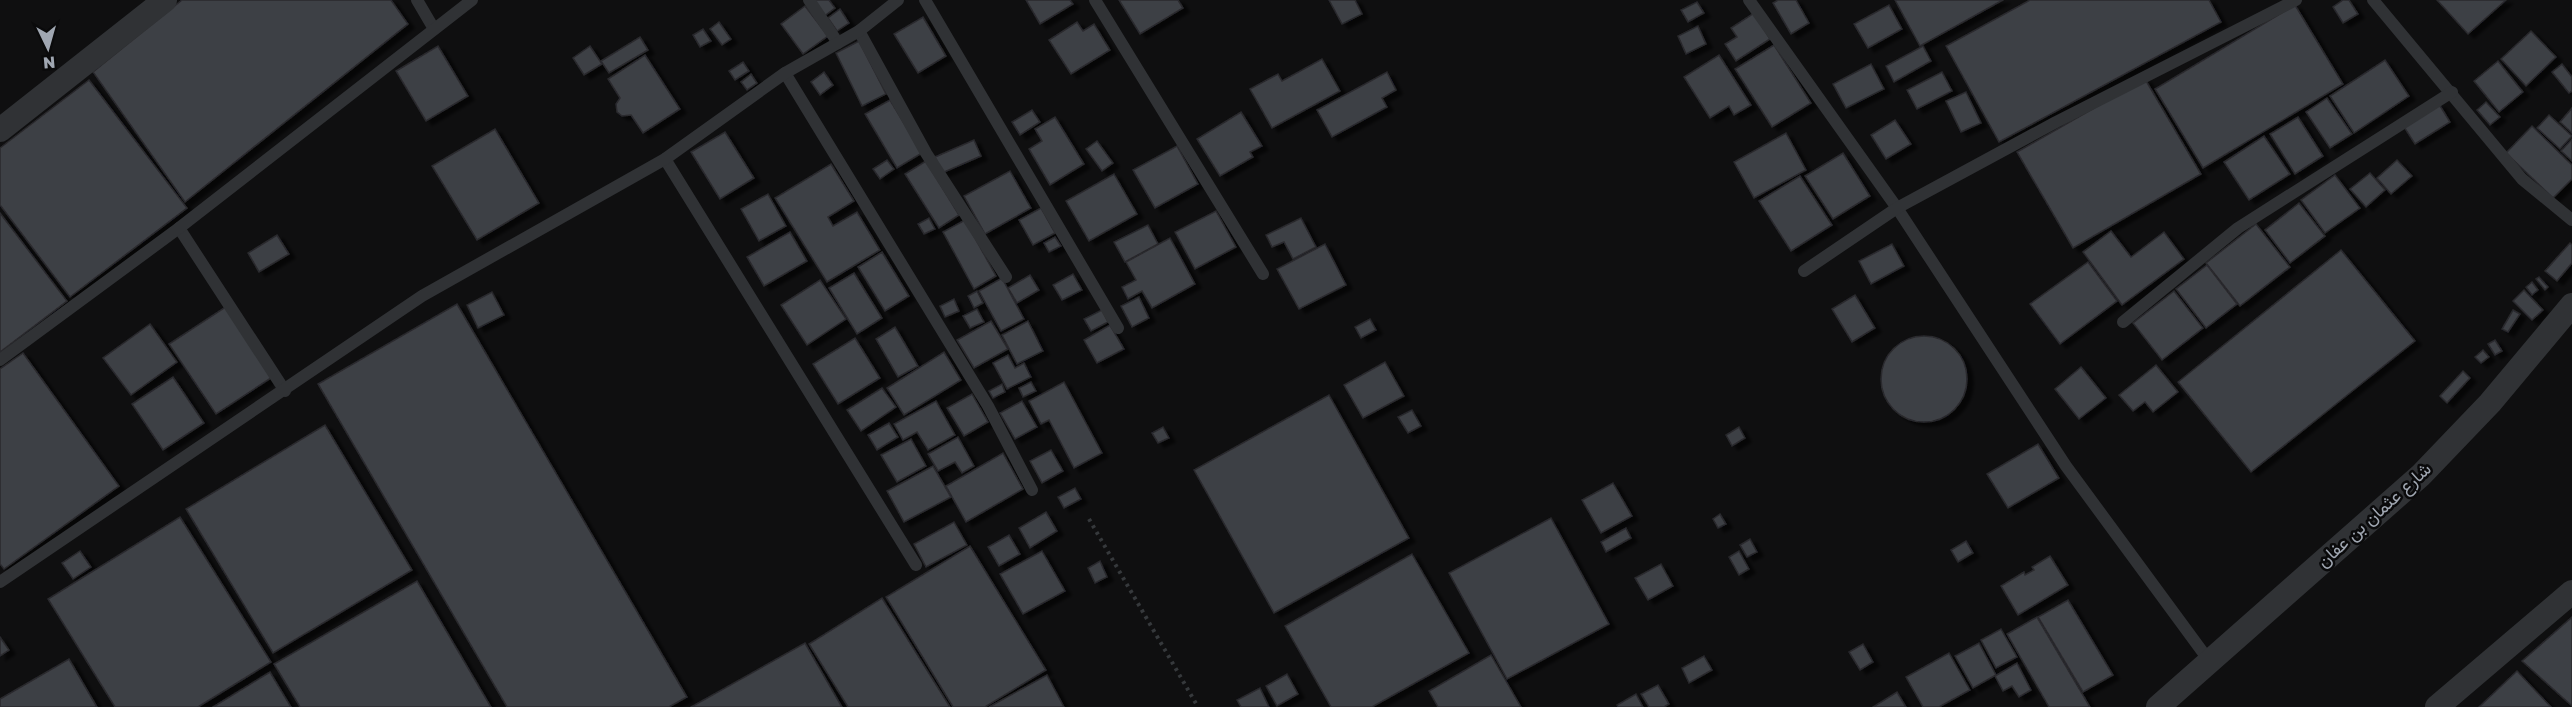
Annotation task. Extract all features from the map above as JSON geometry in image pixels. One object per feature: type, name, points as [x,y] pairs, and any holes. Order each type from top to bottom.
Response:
[{"type":"street","points":[[0,130],[165,0]]},
{"type":"street","name":"شارع عثمان بن عفان","points":[[2158,707],[2421,475],[2490,403],[2572,305]]},
{"type":"street","points":[[2437,707],[2572,592]]},
{"type":"lane","points":[[417,0],[434,29]]},
{"type":"lane","points":[[0,360],[179,228],[472,0]]},
{"type":"lane","points":[[809,0],[838,43]]},
{"type":"lane","points":[[0,582],[422,296],[665,159],[785,73],[859,31],[898,0]]},
{"type":"lane","points":[[925,0],[1118,328]]},
{"type":"lane","points":[[1095,0],[1263,274]]},
{"type":"lane","points":[[1749,0],[1896,208],[2066,466],[2210,662]]},
{"type":"lane","points":[[1804,271],[1896,208],[2056,122],[2296,0]]},
{"type":"lane","points":[[2373,0],[2452,92],[2522,179],[2572,220]]},
{"type":"lane","points":[[859,31],[926,153],[1006,277]]},
{"type":"lane","points":[[785,73],[988,406],[1032,490]]},
{"type":"lane","points":[[2123,322],[2238,228],[2452,92]]},
{"type":"lane","points":[[665,159],[916,565]]},
{"type":"lane","points":[[179,228],[285,391]]},
{"type":"path","points":[[1089,519],[1198,707]]},
{"type":"building","points":[[182,0],[391,0],[408,24],[185,202],[93,72]]},
{"type":"building","points":[[811,0],[829,0],[835,8],[823,17]]},
{"type":"building","points":[[1026,0],[1070,0],[1073,4],[1040,24]]},
{"type":"building","points":[[1119,0],[1178,0],[1183,8],[1140,34]]},
{"type":"building","points":[[1329,0],[1355,0],[1362,14],[1342,24]]},
{"type":"building","points":[[1778,0],[1796,0],[1809,23],[1791,34],[1773,3]]},
{"type":"building","points":[[1895,0],[2003,0],[1920,46]]},
{"type":"building","points":[[2030,0],[2209,0],[2221,22],[1999,142],[1946,46]]},
{"type":"building","points":[[2343,0],[2349,0],[2358,14],[2343,23],[2333,7]]},
{"type":"building","points":[[2437,0],[2506,0],[2468,34]]},
{"type":"building","points":[[1697,2],[1704,13],[1688,22],[1681,10]]},
{"type":"building","points":[[1889,5],[1902,29],[1868,48],[1854,24]]},
{"type":"building","points":[[2295,5],[2343,84],[2203,168],[2155,89]]},
{"type":"building","points":[[805,6],[828,36],[803,54],[781,24]]},
{"type":"building","points":[[840,9],[849,23],[837,31],[828,18]]},
{"type":"building","points":[[1754,13],[1770,39],[1736,61],[1725,44],[1737,37],[1731,28]]},
{"type":"building","points":[[923,17],[946,56],[918,73],[894,34]]},
{"type":"building","points":[[719,22],[731,39],[722,45],[710,29]]},
{"type":"building","points":[[1077,22],[1083,31],[1094,24],[1110,50],[1071,74],[1049,40]]},
{"type":"building","points":[[1698,26],[1706,44],[1686,54],[1678,36]]},
{"type":"building","points":[[703,29],[711,41],[700,47],[693,35]]},
{"type":"building","points":[[2531,31],[2556,57],[2526,86],[2501,59]]},
{"type":"building","points":[[640,37],[648,50],[609,73],[601,61]]},
{"type":"building","points":[[859,41],[886,94],[862,106],[836,53]]},
{"type":"building","points":[[1774,45],[1811,103],[1772,127],[1735,69]]},
{"type":"building","points":[[438,46],[468,96],[426,121],[396,71]]},
{"type":"building","points":[[590,46],[602,64],[584,75],[573,58]]},
{"type":"building","points":[[1923,46],[1931,61],[1894,82],[1886,66]]},
{"type":"building","points":[[645,55],[680,109],[643,133],[631,115],[622,116],[617,112],[616,104],[620,98],[608,79]]},
{"type":"building","points":[[1719,55],[1751,105],[1734,115],[1729,106],[1710,118],[1684,77]]},
{"type":"building","points":[[1322,59],[1340,91],[1272,128],[1250,89],[1278,74],[1282,81]]},
{"type":"building","points":[[2385,60],[2409,96],[2354,133],[2330,96]]},
{"type":"building","points":[[2498,61],[2523,92],[2499,112],[2474,81]]},
{"type":"building","points":[[743,62],[749,71],[735,80],[729,71]]},
{"type":"building","points":[[1871,64],[1884,89],[1846,108],[1833,84]]},
{"type":"building","points":[[2562,64],[2572,77],[2572,91],[2569,93],[2552,72]]},
{"type":"building","points":[[824,72],[833,85],[820,95],[811,82]]},
{"type":"building","points":[[1387,72],[1396,90],[1382,98],[1387,107],[1332,137],[1317,110]]},
{"type":"building","points":[[1942,72],[1952,91],[1917,109],[1907,90]]},
{"type":"building","points":[[751,74],[757,83],[747,90],[741,82]]},
{"type":"building","points":[[2145,79],[2201,174],[2073,248],[2017,152]]},
{"type":"building","points":[[89,80],[187,208],[70,297],[0,205],[0,148]]},
{"type":"building","points":[[1966,92],[1981,123],[1961,132],[1946,101]]},
{"type":"building","points":[[2327,98],[2352,134],[2330,148],[2306,112]]},
{"type":"building","points":[[890,100],[922,153],[897,168],[865,114]]},
{"type":"building","points":[[2486,102],[2500,117],[2490,125],[2477,110]]},
{"type":"building","points":[[2439,104],[2450,122],[2415,144],[2404,127]]},
{"type":"building","points":[[2572,108],[2572,133],[2560,122]]},
{"type":"building","points":[[1032,110],[1040,122],[1020,135],[1012,122]]},
{"type":"building","points":[[1241,112],[1262,146],[1250,152],[1253,157],[1220,176],[1197,139]]},
{"type":"building","points":[[2549,115],[2572,136],[2560,149],[2537,128]]},
{"type":"building","points":[[1055,117],[1084,164],[1050,185],[1029,149],[1042,141],[1035,129]]},
{"type":"building","points":[[2298,117],[2323,156],[2295,174],[2270,134]]},
{"type":"building","points":[[1895,120],[1911,144],[1886,159],[1871,135]]},
{"type":"building","points":[[2532,126],[2572,165],[2572,179],[2553,198],[2506,153]]},
{"type":"building","points":[[495,129],[539,203],[477,240],[432,166]]},
{"type":"building","points":[[725,132],[754,178],[720,199],[691,152]]},
{"type":"building","points":[[1786,133],[1806,170],[1754,198],[1734,162]]},
{"type":"building","points":[[2264,136],[2290,174],[2249,200],[2224,162]]},
{"type":"building","points":[[2572,139],[2572,161],[2561,151]]},
{"type":"building","points":[[974,140],[981,156],[942,173],[935,157]]},
{"type":"building","points":[[1097,141],[1113,163],[1102,171],[1086,149]]},
{"type":"building","points":[[1177,146],[1198,184],[1155,208],[1133,170]]},
{"type":"building","points":[[1843,153],[1870,196],[1833,219],[1805,176]]},
{"type":"building","points":[[887,160],[894,169],[880,179],[873,169]]},
{"type":"building","points":[[2397,160],[2412,176],[2391,194],[2377,178]]},
{"type":"building","points":[[926,161],[959,215],[939,228],[905,174]]},
{"type":"building","points":[[831,164],[854,201],[828,217],[833,226],[857,212],[880,250],[827,282],[775,198]]},
{"type":"building","points":[[1010,171],[1031,208],[985,234],[964,196]]},
{"type":"building","points":[[2370,173],[2385,190],[2366,207],[2350,189]]},
{"type":"building","points":[[1114,174],[1137,214],[1089,241],[1066,201]]},
{"type":"building","points":[[2335,175],[2360,208],[2325,233],[2301,200]]},
{"type":"building","points":[[1800,176],[1832,225],[1791,251],[1759,201]]},
{"type":"building","points":[[768,194],[786,226],[759,241],[741,209]]},
{"type":"building","points":[[2299,203],[2325,236],[2290,263],[2265,230]]},
{"type":"building","points":[[1041,208],[1055,233],[1033,245],[1019,220]]},
{"type":"building","points":[[1216,211],[1236,247],[1195,269],[1175,232]]},
{"type":"building","points":[[0,213],[67,301],[0,352]]},
{"type":"building","points":[[929,218],[935,229],[924,234],[918,224]]},
{"type":"building","points":[[1301,218],[1316,247],[1293,259],[1284,242],[1272,247],[1266,235]]},
{"type":"building","points":[[965,220],[996,276],[974,289],[943,232]]},
{"type":"building","points":[[2256,224],[2290,267],[2240,306],[2206,263]]},
{"type":"building","points":[[1148,225],[1158,244],[1125,262],[1114,242]]},
{"type":"building","points":[[2111,231],[2131,257],[2164,232],[2184,259],[2122,305],[2083,252]]},
{"type":"building","points":[[790,232],[807,261],[764,286],[747,257]]},
{"type":"building","points":[[277,235],[289,254],[259,272],[248,253]]},
{"type":"building","points":[[1055,237],[1061,246],[1049,252],[1044,243]]},
{"type":"building","points":[[1170,238],[1195,284],[1152,308],[1142,291],[1128,299],[1122,287],[1136,280],[1126,262]]},
{"type":"building","points":[[2570,243],[2572,263],[2557,281],[2545,271]]},
{"type":"building","points":[[1325,244],[1346,285],[1299,309],[1277,269]]},
{"type":"building","points":[[1892,244],[1904,266],[1871,284],[1859,261]]},
{"type":"building","points":[[2341,250],[2415,341],[2251,472],[2178,382]]},
{"type":"building","points":[[882,252],[909,296],[885,311],[858,267]]},
{"type":"building","points":[[2088,262],[2117,301],[2060,344],[2030,304]]},
{"type":"building","points":[[2207,265],[2237,304],[2206,328],[2176,289]]},
{"type":"building","points":[[854,273],[882,318],[857,334],[829,288]]},
{"type":"building","points":[[1073,274],[1082,290],[1062,300],[1053,285]]},
{"type":"building","points":[[1030,275],[1039,290],[1017,303],[1008,288]]},
{"type":"building","points":[[2539,277],[2548,287],[2545,290],[2536,279]]},
{"type":"building","points":[[1002,278],[1024,319],[1001,331],[979,291]]},
{"type":"building","points":[[820,280],[846,319],[807,345],[781,305]]},
{"type":"building","points":[[2532,282],[2538,290],[2532,295],[2526,287]]},
{"type":"building","points":[[2524,290],[2543,310],[2532,320],[2513,301]]},
{"type":"building","points":[[977,291],[983,303],[974,308],[968,296]]},
{"type":"building","points":[[2174,291],[2203,328],[2162,360],[2133,323]]},
{"type":"building","points":[[492,292],[504,315],[478,328],[467,305]]},
{"type":"building","points":[[1855,295],[1875,328],[1852,342],[1832,309]]},
{"type":"building","points":[[1139,297],[1149,318],[1132,327],[1121,306]]},
{"type":"building","points":[[954,299],[959,311],[945,317],[940,306]]},
{"type":"building","points":[[457,304],[687,697],[669,707],[507,707],[318,384]]},
{"type":"building","points":[[227,306],[274,376],[216,414],[169,344]]},
{"type":"building","points":[[977,309],[984,322],[970,328],[963,316]]},
{"type":"building","points":[[1102,310],[1108,322],[1091,331],[1084,319]]},
{"type":"building","points":[[2513,310],[2520,314],[2508,332],[2502,329]]},
{"type":"building","points":[[1370,319],[1376,330],[1361,338],[1355,327]]},
{"type":"building","points":[[991,321],[1008,349],[974,368],[957,340]]},
{"type":"building","points":[[1028,321],[1043,351],[1017,364],[1002,335]]},
{"type":"building","points":[[150,324],[177,362],[131,395],[103,358]]},
{"type":"building","points":[[1110,325],[1124,349],[1097,363],[1084,340]]},
{"type":"building","points":[[895,327],[918,366],[898,377],[876,339]]},
{"type":"building","points":[[1924,336],[1941,339],[1955,348],[1964,362],[1967,379],[1964,396],[1955,410],[1941,419],[1924,422],[1907,419],[1893,410],[1884,396],[1881,379],[1884,362],[1893,348],[1907,339]]},
{"type":"building","points":[[855,338],[880,378],[838,404],[813,364]]},
{"type":"building","points":[[2495,340],[2502,351],[2495,355],[2488,344]]},
{"type":"building","points":[[2483,350],[2489,357],[2481,363],[2475,357]]},
{"type":"building","points":[[944,352],[961,380],[904,415],[887,388]]},
{"type":"building","points":[[23,353],[119,486],[4,569],[0,564],[0,369]]},
{"type":"building","points":[[1008,355],[1015,368],[1024,363],[1031,377],[1007,389],[993,363]]},
{"type":"building","points":[[1385,362],[1404,396],[1363,418],[1344,385]]},
{"type":"building","points":[[2156,365],[2178,392],[2153,412],[2145,402],[2133,411],[2119,395]]},
{"type":"building","points":[[2081,367],[2106,398],[2079,419],[2055,389]]},
{"type":"building","points":[[2463,371],[2470,378],[2447,403],[2440,396]]},
{"type":"building","points":[[173,377],[204,423],[163,450],[132,404]]},
{"type":"building","points":[[1031,382],[1036,391],[1023,397],[1019,388]]},
{"type":"building","points":[[1064,382],[1102,453],[1074,468],[1049,420],[1041,424],[1029,401]]},
{"type":"building","points":[[1002,384],[1005,392],[993,398],[989,391]]},
{"type":"building","points":[[882,388],[896,407],[861,431],[847,410]]},
{"type":"building","points":[[972,394],[988,422],[964,436],[947,408]]},
{"type":"building","points":[[1329,395],[1409,538],[1274,613],[1194,470]]},
{"type":"building","points":[[936,401],[955,435],[928,450],[917,432],[903,440],[894,424]]},
{"type":"building","points":[[1022,401],[1037,427],[1015,439],[1000,413]]},
{"type":"building","points":[[1412,410],[1421,426],[1408,433],[1398,417]]},
{"type":"building","points":[[889,423],[898,437],[877,450],[868,435]]},
{"type":"building","points":[[325,425],[412,570],[273,653],[186,509]]},
{"type":"building","points":[[1163,427],[1169,438],[1158,443],[1152,433]]},
{"type":"building","points":[[1739,427],[1745,438],[1732,446],[1726,435]]},
{"type":"building","points":[[958,437],[974,466],[962,473],[955,462],[938,471],[928,454]]},
{"type":"building","points":[[911,439],[926,466],[897,482],[881,455]]},
{"type":"building","points":[[2038,444],[2059,478],[2008,508],[1987,474]]},
{"type":"building","points":[[1051,450],[1063,471],[1042,483],[1030,461]]},
{"type":"building","points":[[1003,453],[1023,489],[966,522],[946,486]]},
{"type":"building","points":[[933,466],[951,497],[904,522],[887,491]]},
{"type":"building","points":[[1613,483],[1632,516],[1601,533],[1582,500]]},
{"type":"building","points":[[1075,488],[1081,499],[1064,508],[1058,497]]},
{"type":"building","points":[[1046,512],[1057,531],[1030,548],[1019,528]]},
{"type":"building","points":[[1720,514],[1726,524],[1718,528],[1713,519]]},
{"type":"building","points":[[180,517],[271,662],[198,707],[115,707],[48,599]]},
{"type":"building","points":[[1551,518],[1609,624],[1507,679],[1449,573]]},
{"type":"building","points":[[954,522],[967,545],[926,567],[914,544]]},
{"type":"building","points":[[1626,528],[1631,538],[1606,552],[1601,542]]},
{"type":"building","points":[[1009,535],[1020,554],[999,566],[988,547]]},
{"type":"building","points":[[1750,539],[1757,552],[1747,557],[1740,545]]},
{"type":"building","points":[[1966,541],[1973,553],[1958,562],[1951,550]]},
{"type":"building","points":[[970,546],[1046,670],[985,707],[953,707],[886,597]]},
{"type":"building","points":[[80,551],[91,567],[73,579],[62,563]]},
{"type":"building","points":[[1042,551],[1065,591],[1023,614],[1000,574]]},
{"type":"building","points":[[1739,551],[1749,569],[1739,575],[1729,557]]},
{"type":"building","points":[[1412,554],[1469,653],[1372,707],[1331,707],[1285,626]]},
{"type":"building","points":[[2050,556],[2068,585],[2018,615],[2001,586],[2024,572],[2025,575],[2034,570],[2032,567]]},
{"type":"building","points":[[1100,561],[1107,577],[1095,583],[1088,568]]},
{"type":"building","points":[[1661,564],[1673,586],[1648,600],[1635,578]]},
{"type":"building","points":[[417,581],[491,707],[300,707],[274,664]]},
{"type":"building","points":[[882,598],[950,707],[848,707],[809,644]]},
{"type":"building","points":[[2068,600],[2113,675],[2083,692],[2038,617]]},
{"type":"building","points":[[2037,617],[2090,707],[2049,707],[2007,634]]},
{"type":"building","points":[[2572,617],[2572,706],[2522,661]]},
{"type":"building","points":[[2001,629],[2017,657],[1996,668],[1981,640]]},
{"type":"building","points":[[0,637],[9,650],[0,656]]},
{"type":"building","points":[[805,643],[842,707],[691,707]]},
{"type":"building","points":[[1979,643],[1996,675],[1973,688],[1955,656]]},
{"type":"building","points":[[1863,644],[1873,662],[1860,670],[1849,652]]},
{"type":"building","points":[[1949,653],[1970,690],[1939,707],[1923,707],[1906,677]]},
{"type":"building","points":[[1491,655],[1521,707],[1438,707],[1429,691]]},
{"type":"building","points":[[1704,656],[1712,670],[1689,683],[1682,668]]},
{"type":"building","points":[[69,659],[97,707],[0,707],[0,699]]},
{"type":"building","points":[[2017,663],[2031,690],[2019,697],[2012,686],[2003,691],[1995,676]]},
{"type":"building","points":[[2517,671],[2551,707],[2479,707]]},
{"type":"building","points":[[270,672],[291,707],[213,707]]},
{"type":"building","points":[[1287,674],[1298,694],[1277,706],[1266,686]]},
{"type":"building","points":[[1047,675],[1064,707],[989,707]]},
{"type":"building","points":[[1658,685],[1669,704],[1664,707],[1649,707],[1641,694]]},
{"type":"building","points":[[1260,688],[1269,707],[1241,707],[1237,700]]},
{"type":"building","points":[[1897,692],[1906,707],[1873,707]]},
{"type":"building","points":[[1636,694],[1643,707],[1618,707],[1617,705]]}]
